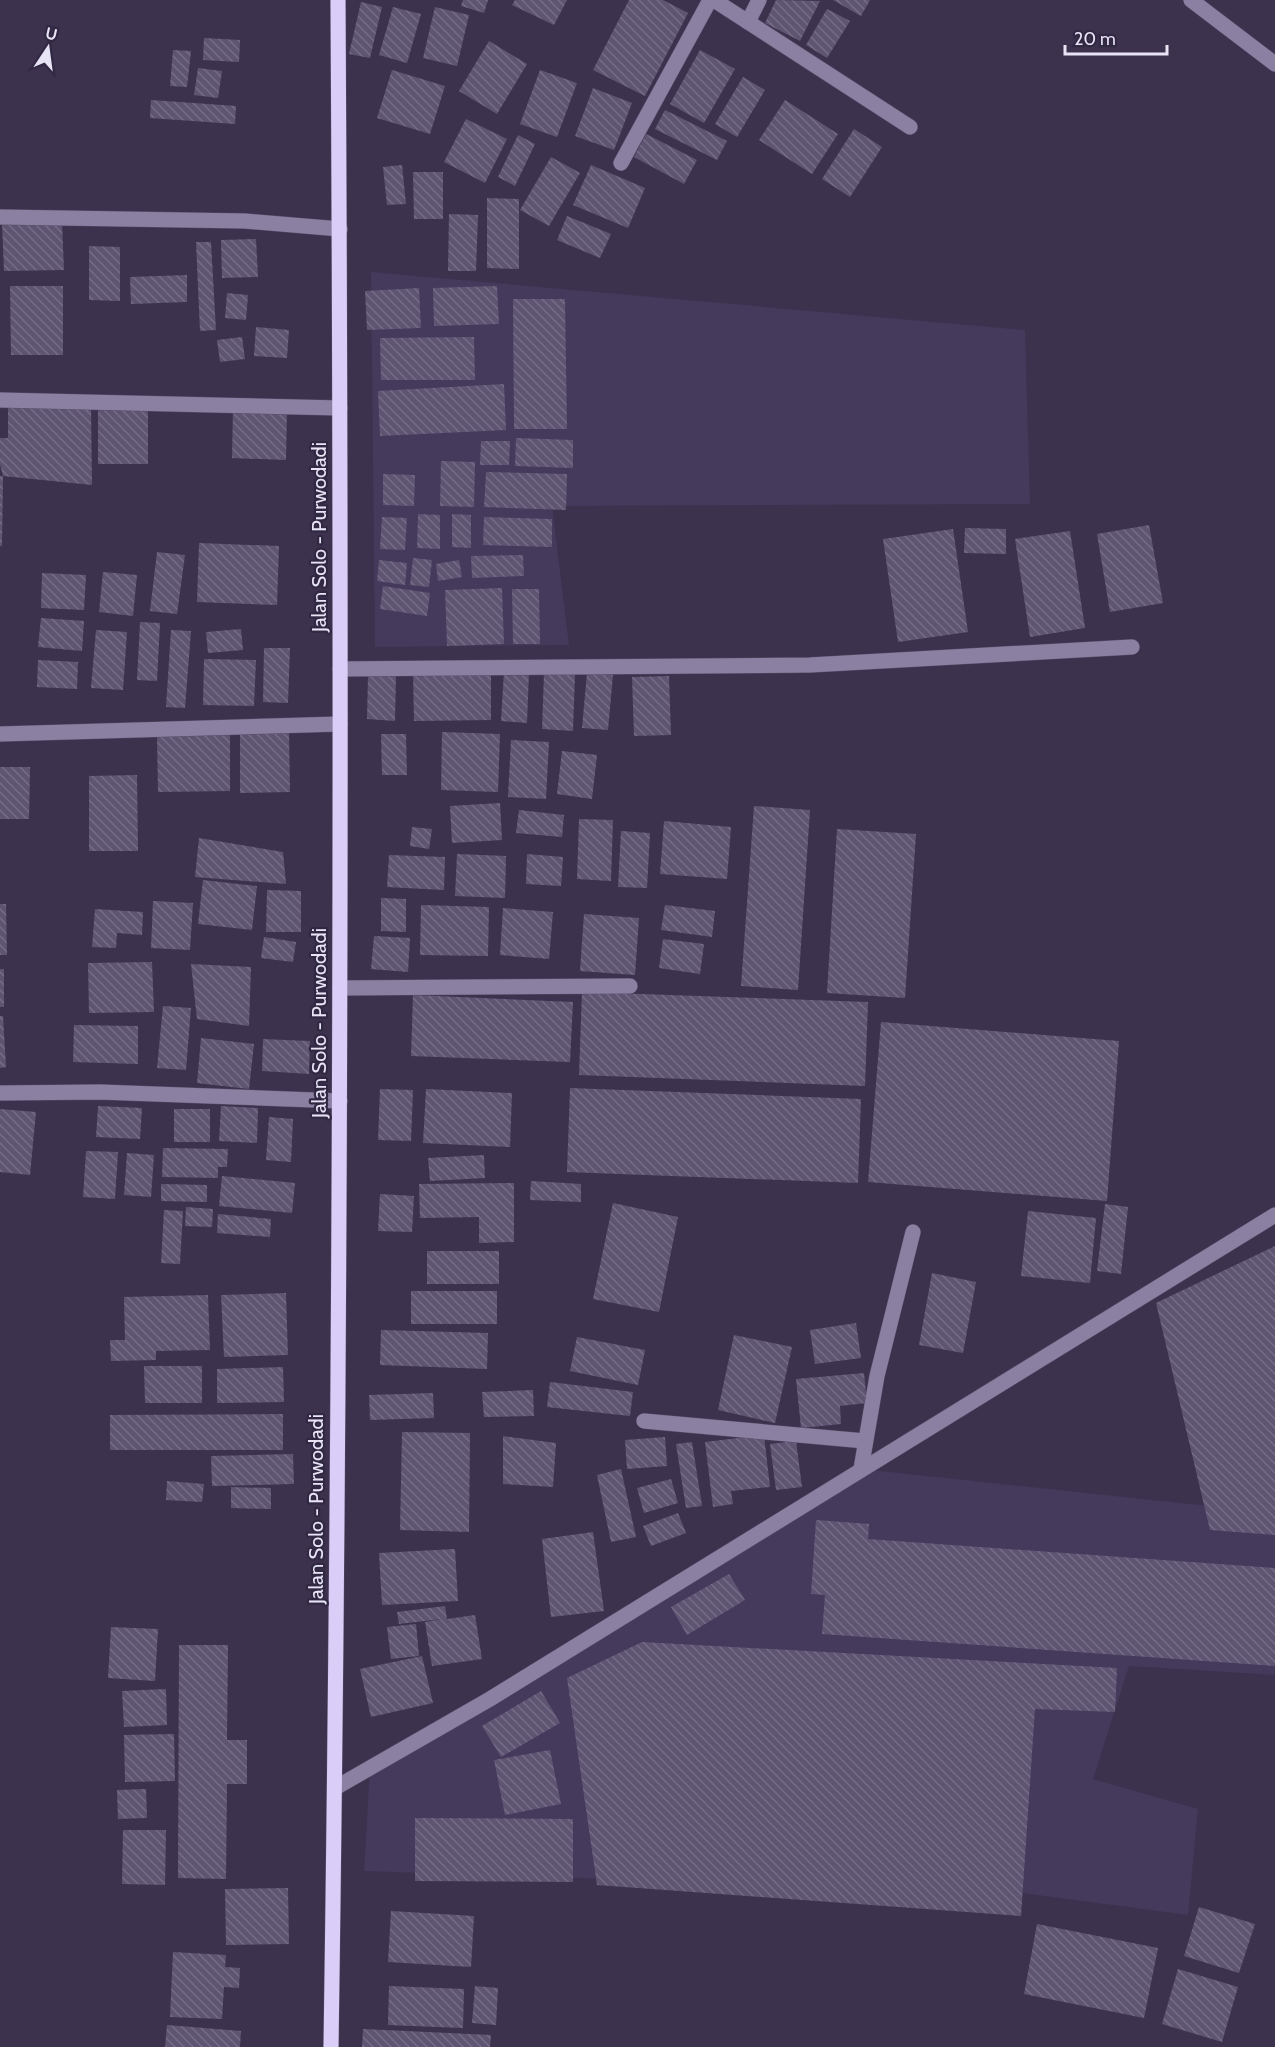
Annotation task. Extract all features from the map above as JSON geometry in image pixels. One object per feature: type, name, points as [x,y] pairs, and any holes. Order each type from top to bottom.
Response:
[{"type":"main road","name":"Jalan Solo - Purwodadi","points":[[331,2047],[340,1101],[338,0]]},
{"type":"street","points":[[621,163],[712,0],[910,127]]},
{"type":"street","points":[[748,22],[759,0]]},
{"type":"street","points":[[1191,0],[1275,64]]},
{"type":"street","points":[[0,217],[245,221],[339,229]]},
{"type":"street","points":[[0,400],[340,408]]},
{"type":"street","points":[[340,669],[810,665],[1132,647]]},
{"type":"street","points":[[0,734],[340,724]]},
{"type":"street","points":[[340,988],[630,986]]},
{"type":"street","points":[[0,1093],[100,1092],[340,1101]]},
{"type":"street","points":[[335,1788],[500,1692],[1275,1215]]},
{"type":"street","points":[[861,1469],[877,1376],[913,1232]]},
{"type":"street","points":[[644,1421],[865,1441]]},
{"type":"shaded area","points":[[371,272],[1025,330],[1030,504],[552,506],[569,645],[375,647]]},
{"type":"shaded area","points":[[861,1469],[1275,1513],[1275,1675],[1129,1666],[1093,1779],[1198,1809],[1188,1915],[1022,1893],[364,1871],[370,1768]]},
{"type":"building","points":[[463,0],[488,0],[484,13],[461,6]]},
{"type":"building","points":[[515,0],[567,0],[554,25],[512,5]]},
{"type":"building","points":[[629,0],[663,0],[688,13],[645,96],[593,70]]},
{"type":"building","points":[[776,0],[820,1],[800,41],[765,23]]},
{"type":"building","points":[[833,0],[870,0],[861,16]]},
{"type":"building","points":[[361,2],[382,7],[370,58],[349,54]]},
{"type":"building","points":[[393,7],[421,14],[407,63],[379,55]]},
{"type":"building","points":[[435,7],[469,15],[457,66],[423,58]]},
{"type":"building","points":[[827,9],[850,21],[827,58],[806,45]]},
{"type":"building","points":[[204,38],[240,40],[239,62],[203,60]]},
{"type":"building","points":[[489,41],[527,64],[497,114],[459,91]]},
{"type":"building","points":[[173,50],[191,51],[187,87],[170,86]]},
{"type":"building","points":[[700,50],[735,69],[704,123],[670,104]]},
{"type":"building","points":[[198,68],[222,71],[218,98],[194,95]]},
{"type":"building","points":[[392,70],[445,86],[430,134],[377,118]]},
{"type":"building","points":[[540,70],[577,83],[557,137],[520,124]]},
{"type":"building","points":[[743,77],[765,90],[737,137],[715,124]]},
{"type":"building","points":[[593,88],[632,103],[614,150],[575,136]]},
{"type":"building","points":[[151,100],[236,106],[235,124],[150,118]]},
{"type":"building","points":[[785,100],[838,134],[812,174],[759,140]]},
{"type":"building","points":[[665,110],[727,141],[717,160],[655,129]]},
{"type":"building","points":[[466,119],[507,139],[485,183],[444,162]]},
{"type":"building","points":[[854,129],[882,147],[850,197],[822,179]]},
{"type":"building","points":[[646,134],[697,160],[684,184],[634,157]]},
{"type":"building","points":[[518,135],[535,144],[515,186],[498,177]]},
{"type":"building","points":[[551,157],[580,173],[549,226],[520,210]]},
{"type":"building","points":[[402,165],[406,204],[387,205],[383,167]]},
{"type":"building","points":[[591,165],[645,188],[628,228],[573,205]]},
{"type":"building","points":[[413,172],[443,172],[443,219],[414,219]]},
{"type":"building","points":[[487,198],[519,199],[519,269],[487,268]]},
{"type":"building","points":[[449,214],[478,215],[476,271],[448,271]]},
{"type":"building","points":[[567,216],[611,234],[600,258],[557,240]]},
{"type":"building","points":[[62,222],[64,270],[4,271],[2,223]]},
{"type":"building","points":[[256,239],[258,277],[222,278],[221,240]]},
{"type":"building","points":[[196,242],[211,242],[216,330],[200,331]]},
{"type":"building","points":[[89,246],[120,247],[120,301],[89,300]]},
{"type":"building","points":[[187,275],[187,302],[131,304],[130,277]]},
{"type":"building","points":[[10,286],[63,286],[63,355],[11,355]]},
{"type":"building","points":[[497,286],[499,324],[434,326],[433,288]]},
{"type":"building","points":[[419,288],[421,328],[367,330],[365,291]]},
{"type":"building","points":[[227,293],[248,295],[246,320],[225,318]]},
{"type":"building","points":[[513,299],[565,299],[567,429],[514,429]]},
{"type":"building","points":[[256,327],[289,330],[287,358],[254,356]]},
{"type":"building","points":[[242,337],[245,359],[220,362],[217,340]]},
{"type":"building","points":[[474,337],[475,380],[381,380],[380,338]]},
{"type":"building","points":[[504,384],[506,430],[380,436],[378,391]]},
{"type":"building","points":[[91,405],[92,485],[3,476],[0,464],[0,438],[8,438],[8,406]]},
{"type":"building","points":[[98,408],[148,408],[148,464],[98,464]]},
{"type":"building","points":[[233,408],[287,410],[286,460],[232,458]]},
{"type":"building","points":[[516,438],[573,440],[573,468],[515,466]]},
{"type":"building","points":[[481,441],[510,441],[509,465],[480,465]]},
{"type":"building","points":[[441,461],[475,462],[474,507],[440,506]]},
{"type":"building","points":[[486,472],[567,474],[566,510],[484,507]]},
{"type":"building","points":[[383,474],[415,475],[414,506],[383,505]]},
{"type":"building","points":[[0,476],[3,476],[2,546],[0,546]]},
{"type":"building","points":[[418,514],[440,515],[440,549],[417,548]]},
{"type":"building","points":[[452,514],[471,515],[471,548],[452,547]]},
{"type":"building","points":[[382,517],[407,518],[405,550],[380,549]]},
{"type":"building","points":[[484,517],[552,519],[552,547],[483,545]]},
{"type":"building","points":[[1149,525],[1163,603],[1110,612],[1097,534]]},
{"type":"building","points":[[965,528],[1006,529],[1006,554],[964,553]]},
{"type":"building","points":[[953,529],[968,632],[898,642],[883,539]]},
{"type":"building","points":[[1070,531],[1085,628],[1030,637],[1015,539]]},
{"type":"building","points":[[199,543],[279,546],[277,605],[197,602]]},
{"type":"building","points":[[157,552],[185,555],[177,614],[150,611]]},
{"type":"building","points":[[523,555],[524,576],[472,578],[471,556]]},
{"type":"building","points":[[413,558],[432,560],[429,587],[410,585]]},
{"type":"building","points":[[379,560],[407,563],[405,585],[377,581]]},
{"type":"building","points":[[459,560],[462,577],[438,581],[436,564]]},
{"type":"building","points":[[103,572],[137,575],[133,616],[99,612]]},
{"type":"building","points":[[42,573],[86,575],[84,610],[41,608]]},
{"type":"building","points":[[383,586],[430,593],[427,616],[380,609]]},
{"type":"building","points":[[502,588],[504,644],[447,646],[445,590]]},
{"type":"building","points":[[512,589],[539,589],[540,644],[513,644]]},
{"type":"building","points":[[41,618],[84,621],[82,651],[38,647]]},
{"type":"building","points":[[140,622],[160,623],[157,681],[137,680]]},
{"type":"building","points":[[241,629],[243,650],[208,653],[206,632]]},
{"type":"building","points":[[96,630],[127,632],[123,690],[91,688]]},
{"type":"building","points":[[171,630],[191,631],[185,708],[166,707]]},
{"type":"building","points":[[264,648],[290,648],[288,703],[263,702]]},
{"type":"building","points":[[204,659],[256,660],[254,706],[203,705]]},
{"type":"building","points":[[38,660],[78,662],[77,689],[37,687]]},
{"type":"building","points":[[491,671],[491,720],[414,721],[413,673]]},
{"type":"building","points":[[504,671],[529,672],[527,723],[501,721]]},
{"type":"building","points":[[544,673],[575,674],[573,731],[542,729]]},
{"type":"building","points":[[587,673],[613,675],[608,730],[582,728]]},
{"type":"building","points":[[368,675],[396,675],[395,721],[367,719]]},
{"type":"building","points":[[669,676],[671,735],[634,736],[632,677]]},
{"type":"building","points":[[240,732],[289,732],[290,792],[240,793]]},
{"type":"building","points":[[442,732],[500,734],[498,792],[441,790]]},
{"type":"building","points":[[381,734],[406,734],[407,775],[382,775]]},
{"type":"building","points":[[157,735],[230,735],[230,791],[158,792]]},
{"type":"building","points":[[511,740],[549,742],[546,799],[508,797]]},
{"type":"building","points":[[562,751],[597,755],[592,799],[557,794]]},
{"type":"building","points":[[0,767],[30,767],[29,819],[0,819]]},
{"type":"building","points":[[137,775],[138,851],[89,851],[89,776]]},
{"type":"building","points":[[500,803],[502,840],[452,843],[450,806]]},
{"type":"building","points":[[754,806],[810,810],[798,990],[741,986]]},
{"type":"building","points":[[519,810],[564,815],[562,837],[516,833]]},
{"type":"building","points":[[579,819],[613,820],[611,881],[577,879]]},
{"type":"building","points":[[664,821],[731,827],[727,879],[660,874]]},
{"type":"building","points":[[412,827],[432,829],[429,849],[410,846]]},
{"type":"building","points":[[837,829],[916,834],[905,998],[827,993]]},
{"type":"building","points":[[621,831],[650,833],[647,888],[618,887]]},
{"type":"building","points":[[199,838],[283,852],[286,884],[195,877]]},
{"type":"building","points":[[457,854],[506,856],[505,898],[455,896]]},
{"type":"building","points":[[527,854],[563,857],[561,886],[526,884]]},
{"type":"building","points":[[389,855],[445,857],[444,890],[387,887]]},
{"type":"building","points":[[203,880],[257,886],[252,930],[198,924]]},
{"type":"building","points":[[267,890],[301,891],[301,932],[266,932]]},
{"type":"building","points":[[381,898],[406,899],[406,932],[381,931]]},
{"type":"building","points":[[153,901],[193,903],[190,950],[151,948]]},
{"type":"building","points":[[0,904],[6,904],[7,955],[0,955]]},
{"type":"building","points":[[421,905],[489,907],[488,956],[420,955]]},
{"type":"building","points":[[665,905],[715,911],[712,937],[661,930]]},
{"type":"building","points":[[503,908],[553,912],[549,959],[500,955]]},
{"type":"building","points":[[95,909],[143,912],[142,935],[117,933],[116,948],[92,947]]},
{"type":"building","points":[[584,914],[639,918],[635,975],[580,971]]},
{"type":"building","points":[[374,936],[410,938],[408,972],[371,969]]},
{"type":"building","points":[[264,937],[296,942],[293,962],[261,958]]},
{"type":"building","points":[[663,939],[704,944],[700,974],[659,968]]},
{"type":"building","points":[[152,962],[154,1012],[89,1013],[88,963]]},
{"type":"building","points":[[191,964],[251,967],[249,1026],[197,1019]]},
{"type":"building","points":[[0,969],[4,969],[4,1007],[0,1007]]},
{"type":"building","points":[[582,992],[868,1002],[865,1086],[579,1075]]},
{"type":"building","points":[[413,995],[573,1002],[570,1062],[411,1056]]},
{"type":"building","points":[[163,1006],[191,1008],[186,1070],[157,1068]]},
{"type":"building","points":[[0,1016],[3,1016],[6,1067],[0,1068]]},
{"type":"building","points":[[881,1022],[1119,1041],[1107,1201],[868,1182]]},
{"type":"building","points":[[74,1025],[138,1026],[138,1064],[73,1062]]},
{"type":"building","points":[[201,1038],[254,1044],[249,1089],[197,1083]]},
{"type":"building","points":[[263,1039],[310,1041],[309,1074],[262,1071]]},
{"type":"building","points":[[570,1088],[861,1099],[858,1183],[567,1172]]},
{"type":"building","points":[[380,1089],[413,1090],[411,1141],[378,1140]]},
{"type":"building","points":[[426,1089],[512,1093],[510,1147],[423,1143]]},
{"type":"building","points":[[98,1106],[142,1108],[140,1139],[96,1137]]},
{"type":"building","points":[[221,1106],[258,1108],[257,1143],[219,1141]]},
{"type":"building","points":[[0,1109],[36,1112],[30,1175],[0,1172]]},
{"type":"building","points":[[174,1109],[210,1109],[210,1142],[174,1142]]},
{"type":"building","points":[[269,1117],[293,1119],[291,1162],[266,1160]]},
{"type":"building","points":[[163,1148],[228,1149],[227,1167],[218,1167],[218,1178],[162,1177]]},
{"type":"building","points":[[86,1151],[118,1152],[115,1199],[83,1197]]},
{"type":"building","points":[[127,1153],[154,1155],[151,1197],[124,1195]]},
{"type":"building","points":[[484,1155],[485,1178],[430,1181],[428,1158]]},
{"type":"building","points":[[222,1176],[295,1183],[292,1213],[219,1206]]},
{"type":"building","points":[[531,1181],[581,1184],[581,1202],[530,1200]]},
{"type":"building","points":[[514,1183],[514,1242],[479,1243],[479,1217],[420,1218],[419,1184]]},
{"type":"building","points":[[161,1184],[207,1185],[207,1202],[161,1201]]},
{"type":"building","points":[[380,1194],[414,1196],[412,1232],[378,1231]]},
{"type":"building","points":[[613,1203],[678,1217],[659,1312],[593,1299]]},
{"type":"building","points":[[1105,1204],[1128,1207],[1121,1274],[1097,1271]]},
{"type":"building","points":[[186,1207],[213,1209],[212,1227],[185,1226]]},
{"type":"building","points":[[164,1210],[183,1211],[180,1264],[161,1263]]},
{"type":"building","points":[[1028,1211],[1096,1218],[1090,1283],[1021,1276]]},
{"type":"building","points":[[218,1214],[271,1219],[270,1237],[217,1233]]},
{"type":"building","points":[[1275,1246],[1275,1535],[1210,1530],[1156,1303]]},
{"type":"building","points":[[427,1251],[499,1251],[499,1284],[427,1284]]},
{"type":"building","points":[[932,1273],[976,1282],[963,1353],[919,1345]]},
{"type":"building","points":[[411,1291],[497,1291],[497,1324],[411,1324]]},
{"type":"building","points":[[286,1293],[288,1355],[224,1357],[221,1295]]},
{"type":"building","points":[[208,1295],[210,1350],[156,1351],[156,1360],[111,1361],[110,1340],[125,1340],[124,1297]]},
{"type":"building","points":[[856,1323],[861,1358],[815,1364],[810,1330]]},
{"type":"building","points":[[381,1330],[488,1333],[487,1369],[380,1365]]},
{"type":"building","points":[[734,1335],[792,1347],[775,1423],[718,1410]]},
{"type":"building","points":[[577,1337],[645,1350],[638,1385],[570,1371]]},
{"type":"building","points":[[144,1366],[202,1366],[202,1403],[145,1403]]},
{"type":"building","points":[[283,1367],[284,1402],[217,1403],[217,1369]]},
{"type":"building","points":[[864,1373],[867,1403],[840,1406],[841,1424],[801,1428],[796,1379]]},
{"type":"building","points":[[550,1382],[633,1392],[630,1416],[547,1407]]},
{"type":"building","points":[[533,1390],[534,1416],[484,1417],[482,1392]]},
{"type":"building","points":[[433,1393],[434,1418],[370,1420],[369,1395]]},
{"type":"building","points":[[283,1414],[283,1450],[110,1450],[110,1415]]},
{"type":"building","points":[[402,1432],[470,1433],[469,1532],[400,1530]]},
{"type":"building","points":[[764,1435],[770,1487],[731,1491],[733,1504],[713,1507],[705,1442]]},
{"type":"building","points":[[503,1436],[556,1443],[553,1487],[503,1484]]},
{"type":"building","points":[[665,1437],[667,1466],[627,1469],[625,1440]]},
{"type":"building","points":[[796,1441],[802,1487],[776,1490],[770,1444]]},
{"type":"building","points":[[692,1442],[702,1506],[686,1508],[676,1444]]},
{"type":"building","points":[[293,1454],[294,1484],[212,1486],[211,1456]]},
{"type":"building","points":[[621,1469],[636,1537],[611,1542],[597,1475]]},
{"type":"building","points":[[671,1479],[678,1503],[644,1513],[637,1488]]},
{"type":"building","points":[[167,1481],[204,1484],[202,1502],[166,1500]]},
{"type":"building","points":[[231,1487],[271,1488],[271,1509],[231,1508]]},
{"type":"building","points":[[678,1513],[686,1533],[651,1546],[643,1526]]},
{"type":"building","points":[[816,1520],[869,1524],[868,1539],[1275,1568],[1275,1666],[822,1634],[825,1595],[811,1594]]},
{"type":"building","points":[[593,1532],[604,1611],[551,1617],[542,1539]]},
{"type":"building","points":[[455,1549],[458,1601],[382,1605],[379,1553]]},
{"type":"building","points":[[729,1574],[745,1600],[687,1635],[671,1607]]},
{"type":"building","points":[[445,1606],[447,1619],[475,1615],[482,1659],[432,1666],[425,1622],[442,1619],[399,1624],[397,1612]]},
{"type":"building","points":[[416,1624],[419,1656],[391,1659],[387,1627]]},
{"type":"building","points":[[111,1627],[158,1629],[155,1681],[108,1678]]},
{"type":"building","points":[[642,1642],[1117,1668],[1115,1712],[1035,1709],[1021,1916],[597,1885],[567,1678]]},
{"type":"building","points":[[179,1645],[228,1645],[227,1740],[247,1740],[247,1784],[227,1784],[226,1879],[178,1878]]},
{"type":"building","points":[[422,1656],[433,1703],[371,1717],[360,1669]]},
{"type":"building","points":[[166,1689],[167,1725],[124,1727],[122,1691]]},
{"type":"building","points":[[541,1691],[560,1723],[501,1757],[482,1726]]},
{"type":"building","points":[[174,1734],[175,1781],[125,1782],[124,1735]]},
{"type":"building","points":[[550,1750],[561,1804],[505,1815],[494,1760]]},
{"type":"building","points":[[146,1789],[147,1818],[118,1819],[117,1790]]},
{"type":"building","points":[[415,1818],[573,1819],[573,1882],[415,1881]]},
{"type":"building","points":[[123,1830],[166,1830],[165,1885],[122,1884]]},
{"type":"building","points":[[288,1888],[289,1944],[226,1945],[225,1889]]},
{"type":"building","points":[[1199,1907],[1255,1924],[1239,1973],[1184,1956]]},
{"type":"building","points":[[391,1911],[474,1916],[471,1967],[388,1962]]},
{"type":"building","points":[[1037,1924],[1158,1948],[1144,2018],[1024,1994]]},
{"type":"building","points":[[173,1952],[226,1955],[225,1967],[240,1968],[239,1988],[224,1987],[222,2019],[170,2017]]},
{"type":"building","points":[[1178,1969],[1238,1987],[1222,2042],[1162,2024]]},
{"type":"building","points":[[389,1986],[464,1989],[463,2028],[388,2025]]},
{"type":"building","points":[[475,1986],[498,1988],[496,2025],[472,2023]]},
{"type":"building","points":[[167,2025],[241,2031],[240,2047],[165,2047]]},
{"type":"building","points":[[363,2029],[491,2035],[490,2047],[362,2047]]}]
